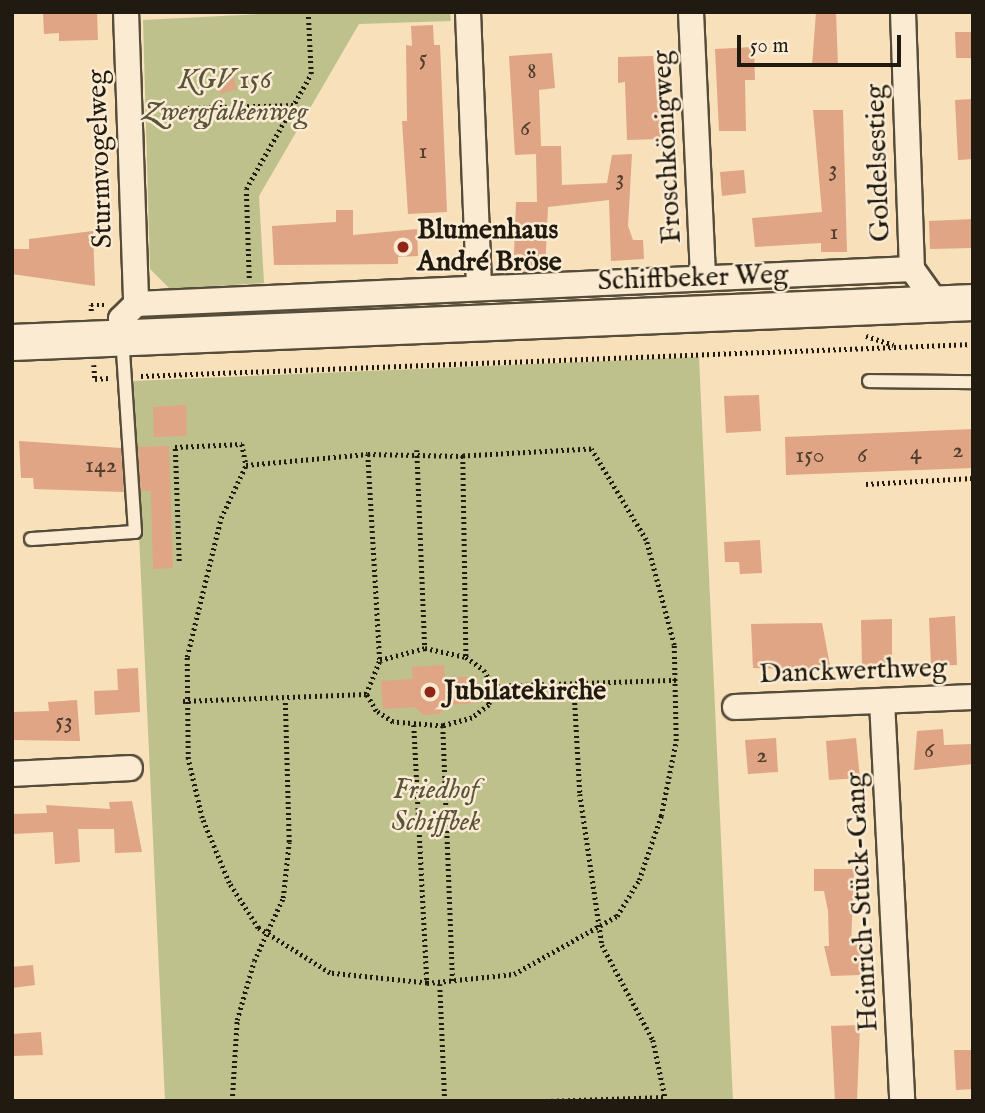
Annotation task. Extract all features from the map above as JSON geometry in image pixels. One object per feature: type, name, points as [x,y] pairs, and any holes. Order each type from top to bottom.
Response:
[{"type":"main road","name":"Schiffbeker Weg","points":[[12,342],[973,302]]},
{"type":"street","name":"Sturmvogelweg","points":[[126,12],[136,304]]},
{"type":"street","points":[[468,12],[480,288]]},
{"type":"street","name":"Froschkönigweg","points":[[691,12],[703,278]]},
{"type":"street","name":"Goldelsestieg","points":[[903,12],[912,270]]},
{"type":"street","name":"Schiffbeker Weg","points":[[136,304],[912,270]]},
{"type":"street","points":[[912,270],[937,304]]},
{"type":"street","points":[[122,338],[121,319],[136,304]]},
{"type":"street","name":"Danckwerthweg","points":[[735,707],[973,697]]},
{"type":"street","name":"Heinrich-Stück-Gang","points":[[882,701],[902,1101]]},
{"type":"street","points":[[12,774],[130,768]]},
{"type":"lane","points":[[31,539],[135,532],[122,338]]},
{"type":"lane","points":[[869,382],[973,382]]},
{"type":"path","points":[[250,298],[246,189],[296,105],[311,74],[308,12]]},
{"type":"path","points":[[187,108],[296,105]]},
{"type":"path","points":[[94,364],[95,379],[973,344]]},
{"type":"path","points":[[178,561],[175,447],[242,444],[246,465],[221,518],[202,584],[183,701],[202,818],[229,883],[270,935],[330,973],[440,984],[514,974],[599,929],[617,916],[639,880],[661,816],[676,741],[678,680],[663,594],[646,540],[591,449],[463,456],[368,454],[246,465]]},
{"type":"path","points":[[417,453],[425,648]]},
{"type":"path","points":[[366,694],[380,660],[368,454]]},
{"type":"path","points":[[463,456],[466,657]]},
{"type":"path","points":[[866,484],[973,478]]},
{"type":"path","points":[[380,660],[425,648],[466,657],[493,686],[574,686],[678,680]]},
{"type":"path","points":[[366,694],[376,711],[414,725],[443,726],[481,711],[493,686]]},
{"type":"path","points":[[546,1101],[666,1099],[653,1040],[599,929],[574,686]]},
{"type":"path","points":[[183,701],[366,694]]},
{"type":"path","points":[[232,1101],[237,1020],[254,961],[270,935],[283,898],[289,842],[285,699]]},
{"type":"path","points":[[414,725],[427,984]]},
{"type":"path","points":[[443,726],[453,982]]},
{"type":"path","points":[[440,984],[445,1101]]},
{"type":"green space","name":"KGV 156 Zwergfalkenweg","points":[[297,12],[450,12],[451,21],[359,24],[259,196],[264,283],[170,289],[150,269],[143,20]]},
{"type":"green space","name":"Friedhof Schiffbek","points":[[699,357],[733,1101],[165,1101],[132,381]]},
{"type":"building","points":[[43,12],[97,12],[98,40],[59,41],[59,33],[44,34]]},
{"type":"building","points":[[816,12],[836,12],[838,66],[812,66]]},
{"type":"building","points":[[433,25],[434,45],[440,45],[447,212],[408,214],[402,121],[407,121],[406,45],[412,46],[411,26]]},
{"type":"building","points":[[955,32],[973,32],[973,58],[956,58]]},
{"type":"building","points":[[754,47],[755,80],[745,80],[746,131],[719,131],[715,49]]},
{"type":"building","points":[[552,53],[555,88],[539,90],[541,146],[561,146],[562,185],[607,183],[612,155],[632,154],[628,226],[633,240],[643,240],[644,259],[611,261],[609,200],[548,207],[545,271],[522,272],[522,254],[514,255],[516,202],[537,202],[536,154],[515,155],[509,56]]},
{"type":"building","points":[[653,56],[661,139],[627,140],[625,82],[618,83],[618,57]]},
{"type":"building","points":[[232,73],[237,89],[221,94],[216,78]]},
{"type":"building","points":[[973,99],[973,159],[958,160],[955,100]]},
{"type":"building","points":[[813,110],[843,110],[847,252],[821,252],[821,243],[755,247],[752,218],[822,212]]},
{"type":"building","points":[[744,170],[746,193],[722,196],[720,172]]},
{"type":"building","points":[[336,210],[353,210],[353,235],[417,229],[418,256],[398,257],[398,264],[274,265],[272,226],[336,222]]},
{"type":"building","points":[[973,219],[973,248],[930,249],[929,221]]},
{"type":"building","points":[[93,231],[95,286],[12,274],[12,249],[29,249],[29,239]]},
{"type":"building","points":[[759,395],[761,431],[726,433],[724,396]]},
{"type":"building","points":[[186,405],[187,436],[154,437],[153,407]]},
{"type":"building","points":[[973,429],[973,468],[786,475],[785,437]]},
{"type":"building","points":[[19,441],[121,448],[124,492],[34,489],[33,478],[21,478]]},
{"type":"building","points":[[169,446],[173,568],[153,569],[151,491],[141,491],[138,447]]},
{"type":"building","points":[[760,540],[762,573],[740,574],[739,562],[725,562],[724,542]]},
{"type":"building","points":[[955,616],[957,665],[931,666],[929,618]]},
{"type":"building","points":[[892,619],[892,666],[862,667],[861,620]]},
{"type":"building","points":[[822,623],[831,671],[753,668],[751,624]]},
{"type":"building","name":"Jubilatekirche","points":[[444,665],[445,678],[477,676],[479,703],[446,705],[440,714],[423,715],[415,707],[383,709],[381,681],[413,679],[412,667]]},
{"type":"building","points":[[138,668],[140,712],[95,715],[94,691],[118,690],[117,669]]},
{"type":"building","points":[[77,700],[80,741],[12,740],[12,712],[49,711],[48,702]]},
{"type":"building","points":[[943,729],[944,745],[973,744],[973,764],[914,770],[917,731]]},
{"type":"building","points":[[776,738],[778,772],[748,774],[745,740]]},
{"type":"building","points":[[856,738],[860,778],[829,780],[826,741]]},
{"type":"building","points":[[132,801],[142,852],[115,853],[114,829],[78,829],[80,862],[55,864],[53,832],[12,834],[12,814],[47,813],[46,805],[110,809],[109,802]]},
{"type":"building","points":[[814,869],[854,869],[851,945],[859,944],[861,975],[831,976],[824,946],[829,946],[828,911],[824,891],[814,891]]},
{"type":"building","points":[[33,965],[35,985],[12,988],[12,967]]},
{"type":"building","points":[[860,1025],[857,1101],[835,1101],[831,1026]]},
{"type":"building","points":[[41,1032],[43,1055],[12,1056],[12,1034]]},
{"type":"building","points":[[954,1050],[973,1050],[973,1089],[956,1090]]},
{"type":"place","name":"Blumenhaus André Bröse","points":[[403,247]]},
{"type":"place","name":"Jubilatekirche","points":[[430,692]]}]
